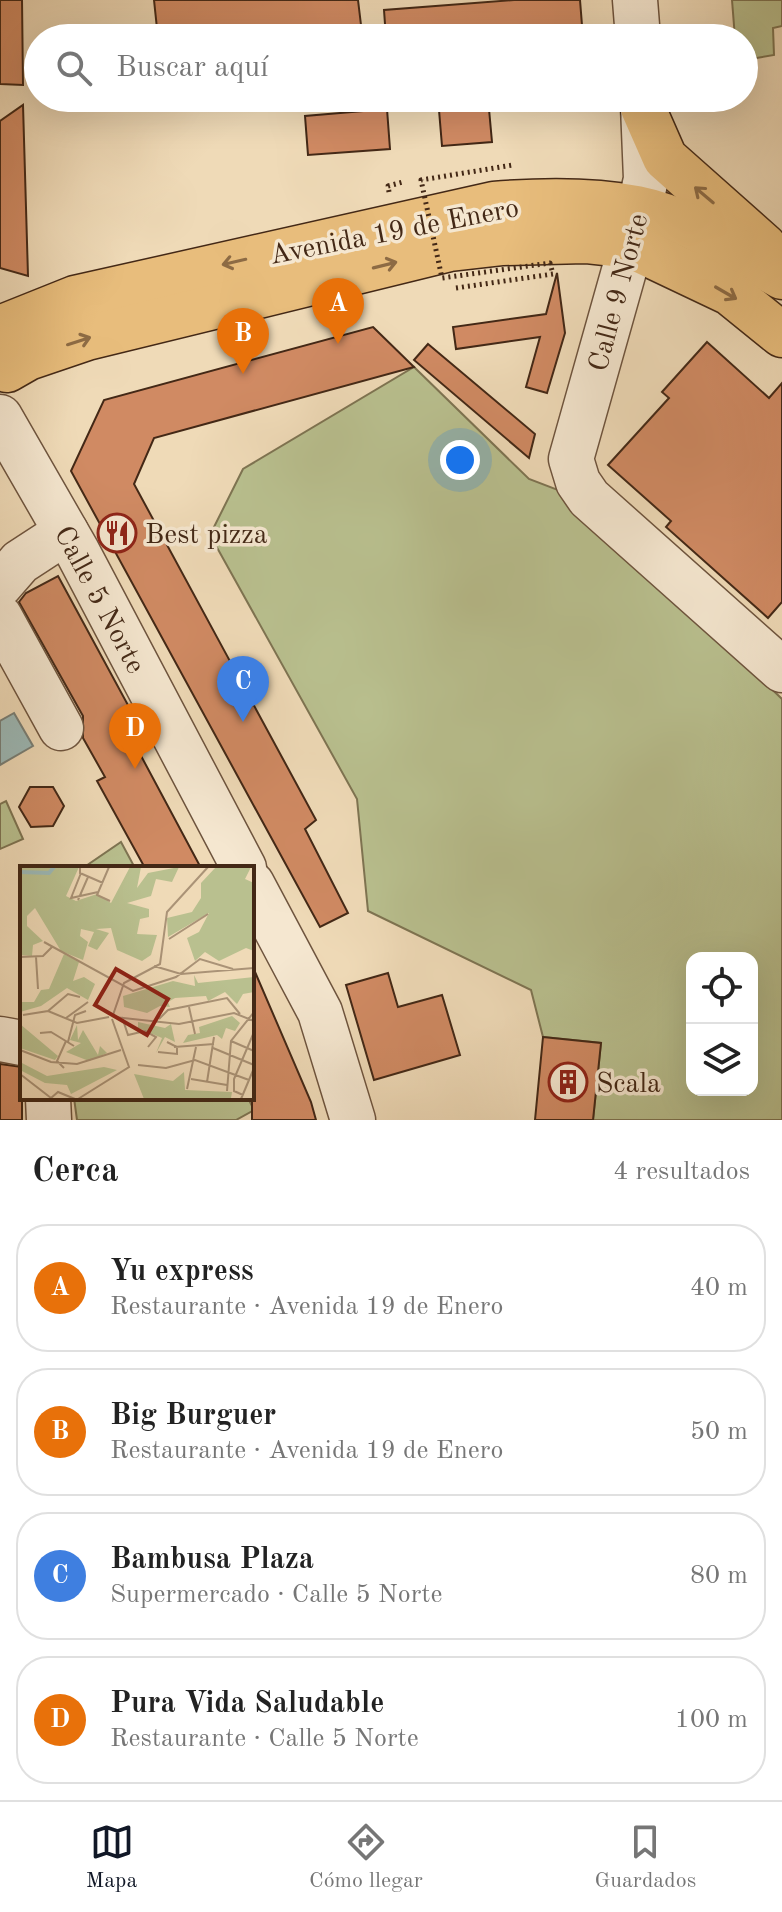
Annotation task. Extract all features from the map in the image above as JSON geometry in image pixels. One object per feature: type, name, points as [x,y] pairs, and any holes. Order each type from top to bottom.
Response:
[{"type":"main road","points":[[647,112],[665,158],[699,191],[752,233],[782,266]]},
{"type":"main road","name":"Avenida 19 de Enero","points":[[2,357],[75,298],[494,204],[585,202],[635,227],[730,293],[782,335]]},
{"type":"main road","name":"Avenida 19 de Enero","points":[[635,227],[717,240],[782,277]]},
{"type":"street","points":[[635,0],[637,24]]},
{"type":"street","name":"Calle 9 Norte","points":[[643,112],[646,179],[571,459],[578,482],[589,498],[782,670]]},
{"type":"street","name":"Calle 5 Norte","points":[[0,417],[71,542],[243,866]]},
{"type":"street","points":[[0,586],[71,542]]},
{"type":"street","points":[[0,617],[61,728]]},
{"type":"street","points":[[254,888],[320,1012],[353,1120]]},
{"type":"street","points":[[0,1039],[20,1043]]},
{"type":"street","points":[[48,1100],[49,1120]]},
{"type":"path","points":[[456,288],[553,274],[550,263],[442,278],[421,180],[513,165]]},
{"type":"green space","points":[[732,0],[782,0],[782,26],[773,28],[774,55],[758,58],[758,24],[734,24]]},
{"type":"green space","points":[[414,367],[529,479],[566,493],[782,699],[782,1120],[593,1120],[601,1043],[543,1037],[531,990],[368,911],[357,799],[210,535],[243,469]]},
{"type":"green space","points":[[6,801],[23,839],[0,849],[0,804]]},
{"type":"green space","points":[[121,842],[134,866],[86,866]]},
{"type":"green space","points":[[74,1100],[249,1100],[254,1110],[236,1120],[77,1120]]},
{"type":"water","points":[[14,713],[33,746],[0,765],[0,721]]},
{"type":"building","points":[[0,0],[22,0],[23,85],[0,84]]},
{"type":"building","points":[[154,0],[358,0],[361,24],[157,24]]},
{"type":"building","points":[[514,0],[580,0],[582,24],[385,24],[384,10]]},
{"type":"building","points":[[23,105],[28,276],[0,268],[0,121]]},
{"type":"building","points":[[387,112],[390,149],[308,155],[305,116]]},
{"type":"building","points":[[439,112],[489,112],[492,142],[442,146]]},
{"type":"building","points":[[557,273],[565,333],[547,393],[526,387],[540,337],[456,349],[453,327],[546,314]]},
{"type":"building","points":[[373,327],[414,367],[154,438],[134,484],[316,820],[305,829],[348,913],[320,927],[71,471],[104,400]]},
{"type":"building","points":[[707,342],[769,398],[782,383],[782,602],[768,618],[666,527],[671,521],[608,465],[669,398],[662,392]]},
{"type":"building","points":[[428,344],[535,434],[529,458],[414,360]]},
{"type":"building","points":[[58,576],[135,718],[124,724],[200,866],[144,866],[97,781],[105,777],[83,738],[83,716],[19,602],[26,593]]},
{"type":"building","points":[[30,787],[53,787],[64,806],[53,826],[31,827],[19,807]]},
{"type":"building","points":[[254,970],[316,1120],[252,1120],[254,1100]]},
{"type":"building","points":[[388,973],[398,1007],[442,995],[460,1055],[374,1080],[346,985]]},
{"type":"building","name":"Scala","points":[[543,1037],[601,1043],[593,1120],[535,1120]]},
{"type":"building","points":[[0,1064],[20,1067],[22,1120],[0,1120]]},
{"type":"place","name":"Yu express","points":[[338,344]]},
{"type":"place","name":"Big Burguer","points":[[243,374]]},
{"type":"place","name":"Best pizza","points":[[117,533]]},
{"type":"place","name":"Bambusa Plaza","points":[[243,722]]},
{"type":"place","name":"Pura Vida Saludable","points":[[135,769]]},
{"type":"place","name":"Scala","points":[[568,1082]]}]
